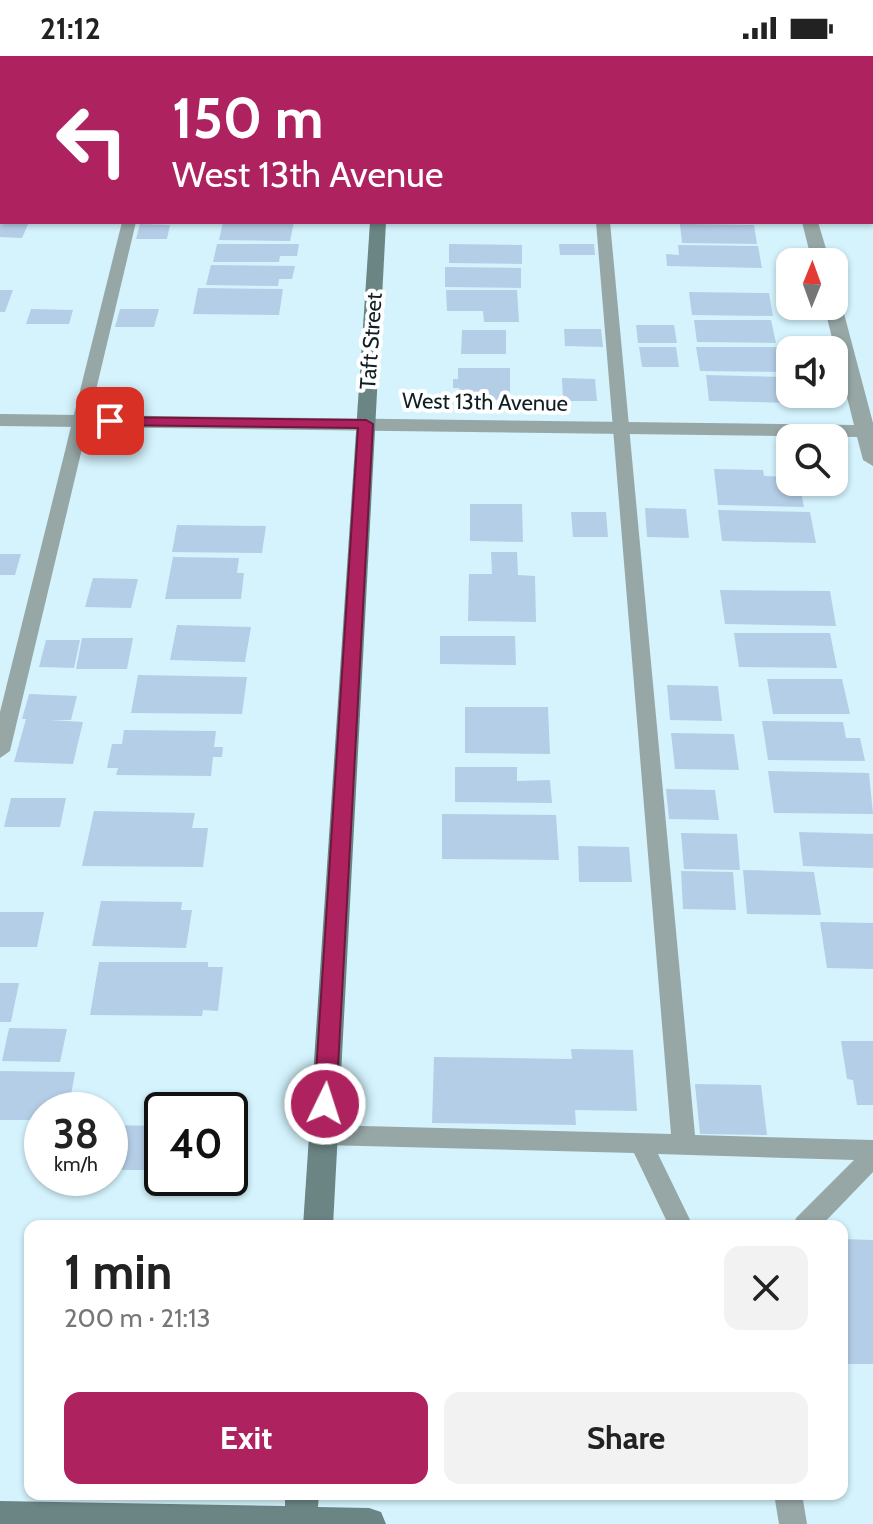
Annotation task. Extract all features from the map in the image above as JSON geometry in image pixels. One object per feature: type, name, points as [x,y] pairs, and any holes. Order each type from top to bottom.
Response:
[{"type":"street","name":"Taft Street","points":[[318,1220],[378,224]]},
{"type":"street","points":[[811,224],[817,248]]},
{"type":"street","points":[[837,320],[869,431],[873,460]]},
{"type":"street","name":"West 13th Avenue","points":[[0,420],[869,431]]},
{"type":"street","points":[[0,1517],[301,1514],[369,1524]]},
{"type":"lane","points":[[0,751],[129,224]]},
{"type":"lane","points":[[603,224],[684,1145]]},
{"type":"lane","points":[[323,1135],[873,1150]]},
{"type":"lane","points":[[641,1143],[678,1220]]},
{"type":"lane","points":[[811,1220],[873,1156]]},
{"type":"lane","points":[[789,1500],[793,1524]]},
{"type":"building","points":[[0,224],[28,224],[22,238],[0,237]]},
{"type":"building","points":[[140,224],[170,225],[167,239],[136,239]]},
{"type":"building","points":[[223,224],[294,224],[290,241],[219,240]]},
{"type":"building","points":[[680,224],[754,225],[757,244],[682,243]]},
{"type":"building","points":[[217,244],[299,244],[297,256],[280,256],[279,262],[213,262]]},
{"type":"building","points":[[449,244],[522,245],[522,264],[449,263]]},
{"type":"building","points":[[559,244],[594,244],[595,255],[560,255]]},
{"type":"building","points":[[678,245],[758,246],[762,268],[667,266],[666,254],[679,255]]},
{"type":"building","points":[[211,265],[295,266],[292,279],[279,279],[278,286],[206,285]]},
{"type":"building","points":[[445,267],[521,268],[521,288],[445,287]]},
{"type":"building","points":[[198,288],[283,289],[279,315],[193,314]]},
{"type":"building","points":[[0,290],[13,290],[5,312],[0,312]]},
{"type":"building","points":[[446,290],[517,290],[519,322],[484,322],[483,311],[447,311]]},
{"type":"building","points":[[689,292],[769,293],[773,316],[692,315]]},
{"type":"building","points":[[31,309],[73,310],[69,324],[26,324]]},
{"type":"building","points":[[120,309],[159,309],[154,327],[115,327]]},
{"type":"building","points":[[694,320],[771,320],[776,343],[697,342]]},
{"type":"building","points":[[636,325],[674,325],[677,343],[638,343]]},
{"type":"building","points":[[564,329],[601,329],[603,347],[565,346]]},
{"type":"building","points":[[462,330],[506,330],[506,354],[461,354]]},
{"type":"building","points":[[639,347],[676,347],[679,367],[642,367]]},
{"type":"building","points":[[696,347],[776,347],[776,372],[700,371]]},
{"type":"building","points":[[458,368],[510,368],[510,400],[458,399],[459,388],[453,388],[453,379],[458,379]]},
{"type":"building","points":[[706,375],[776,377],[776,403],[709,401]]},
{"type":"building","points":[[562,378],[595,379],[597,401],[563,401]]},
{"type":"building","points":[[714,469],[763,470],[764,476],[776,476],[776,496],[802,496],[804,507],[718,505]]},
{"type":"building","points":[[470,504],[522,504],[523,542],[470,541]]},
{"type":"building","points":[[645,508],[686,509],[689,538],[647,537]]},
{"type":"building","points":[[718,510],[810,512],[816,543],[722,541]]},
{"type":"building","points":[[571,512],[606,512],[608,537],[573,537]]},
{"type":"building","points":[[177,525],[266,526],[262,553],[172,552]]},
{"type":"building","points":[[491,552],[517,552],[518,575],[535,576],[536,622],[468,621],[469,574],[492,574]]},
{"type":"building","points":[[0,554],[21,554],[15,575],[0,575]]},
{"type":"building","points":[[173,557],[239,558],[237,573],[244,573],[241,599],[165,599]]},
{"type":"building","points":[[93,578],[138,579],[131,608],[85,607]]},
{"type":"building","points":[[720,590],[830,591],[836,626],[725,624]]},
{"type":"building","points":[[177,625],[251,627],[245,662],[170,660]]},
{"type":"building","points":[[734,633],[830,633],[837,668],[739,667]]},
{"type":"building","points":[[440,636],[515,636],[516,665],[440,664]]},
{"type":"building","points":[[82,638],[133,638],[127,669],[76,669]]},
{"type":"building","points":[[46,640],[80,640],[74,668],[39,667]]},
{"type":"building","points":[[138,675],[247,677],[242,714],[131,713]]},
{"type":"building","points":[[767,679],[842,679],[850,714],[773,714]]},
{"type":"building","points":[[667,685],[718,686],[722,721],[670,720]]},
{"type":"building","points":[[29,694],[77,696],[71,720],[50,720],[83,722],[73,764],[14,762],[26,719],[22,719]]},
{"type":"building","points":[[465,707],[548,707],[550,754],[465,753]]},
{"type":"building","points":[[762,721],[843,722],[846,738],[860,738],[865,761],[768,760]]},
{"type":"building","points":[[124,730],[216,731],[214,747],[223,747],[222,757],[213,757],[211,776],[116,775],[118,768],[107,768],[112,744],[122,744]]},
{"type":"building","points":[[671,733],[734,734],[739,770],[675,769]]},
{"type":"building","points":[[455,767],[517,767],[517,781],[550,780],[552,803],[455,802]]},
{"type":"building","points":[[768,771],[869,773],[873,814],[774,813]]},
{"type":"building","points":[[666,789],[715,790],[719,820],[669,819]]},
{"type":"building","points":[[11,798],[66,798],[60,827],[4,827]]},
{"type":"building","points":[[94,811],[195,813],[192,828],[208,828],[203,867],[82,866]]},
{"type":"building","points":[[442,814],[556,815],[559,860],[442,859]]},
{"type":"building","points":[[799,832],[873,834],[873,868],[803,866]]},
{"type":"building","points":[[681,833],[737,834],[740,870],[684,869]]},
{"type":"building","points":[[578,846],[629,847],[632,882],[579,882]]},
{"type":"building","points":[[743,870],[814,872],[821,915],[747,914]]},
{"type":"building","points":[[681,871],[733,872],[736,910],[683,909]]},
{"type":"building","points":[[101,901],[182,902],[181,910],[192,910],[186,948],[92,946]]},
{"type":"building","points":[[0,912],[44,912],[37,947],[0,947]]},
{"type":"building","points":[[820,922],[873,923],[873,969],[827,968]]},
{"type":"building","points":[[99,962],[208,962],[208,967],[223,967],[218,1011],[203,1010],[202,1016],[90,1015]]},
{"type":"building","points":[[0,983],[19,983],[11,1022],[0,1022]]},
{"type":"building","points":[[9,1028],[67,1029],[60,1062],[2,1061]]},
{"type":"building","points":[[841,1041],[873,1041],[873,1105],[857,1105],[853,1080],[847,1079]]},
{"type":"building","points":[[571,1049],[633,1050],[637,1111],[575,1110],[576,1125],[432,1123],[434,1057],[572,1059]]},
{"type":"building","points":[[0,1071],[75,1072],[72,1092],[24,1092],[24,1120],[0,1120]]},
{"type":"building","points":[[695,1084],[761,1085],[767,1135],[700,1134]]},
{"type":"building","points":[[128,1125],[144,1126],[144,1170],[128,1170]]},
{"type":"building","points":[[848,1239],[873,1240],[873,1364],[848,1364]]},
{"type":"route","points":[[110,421],[366,424],[325,1104]]}]
